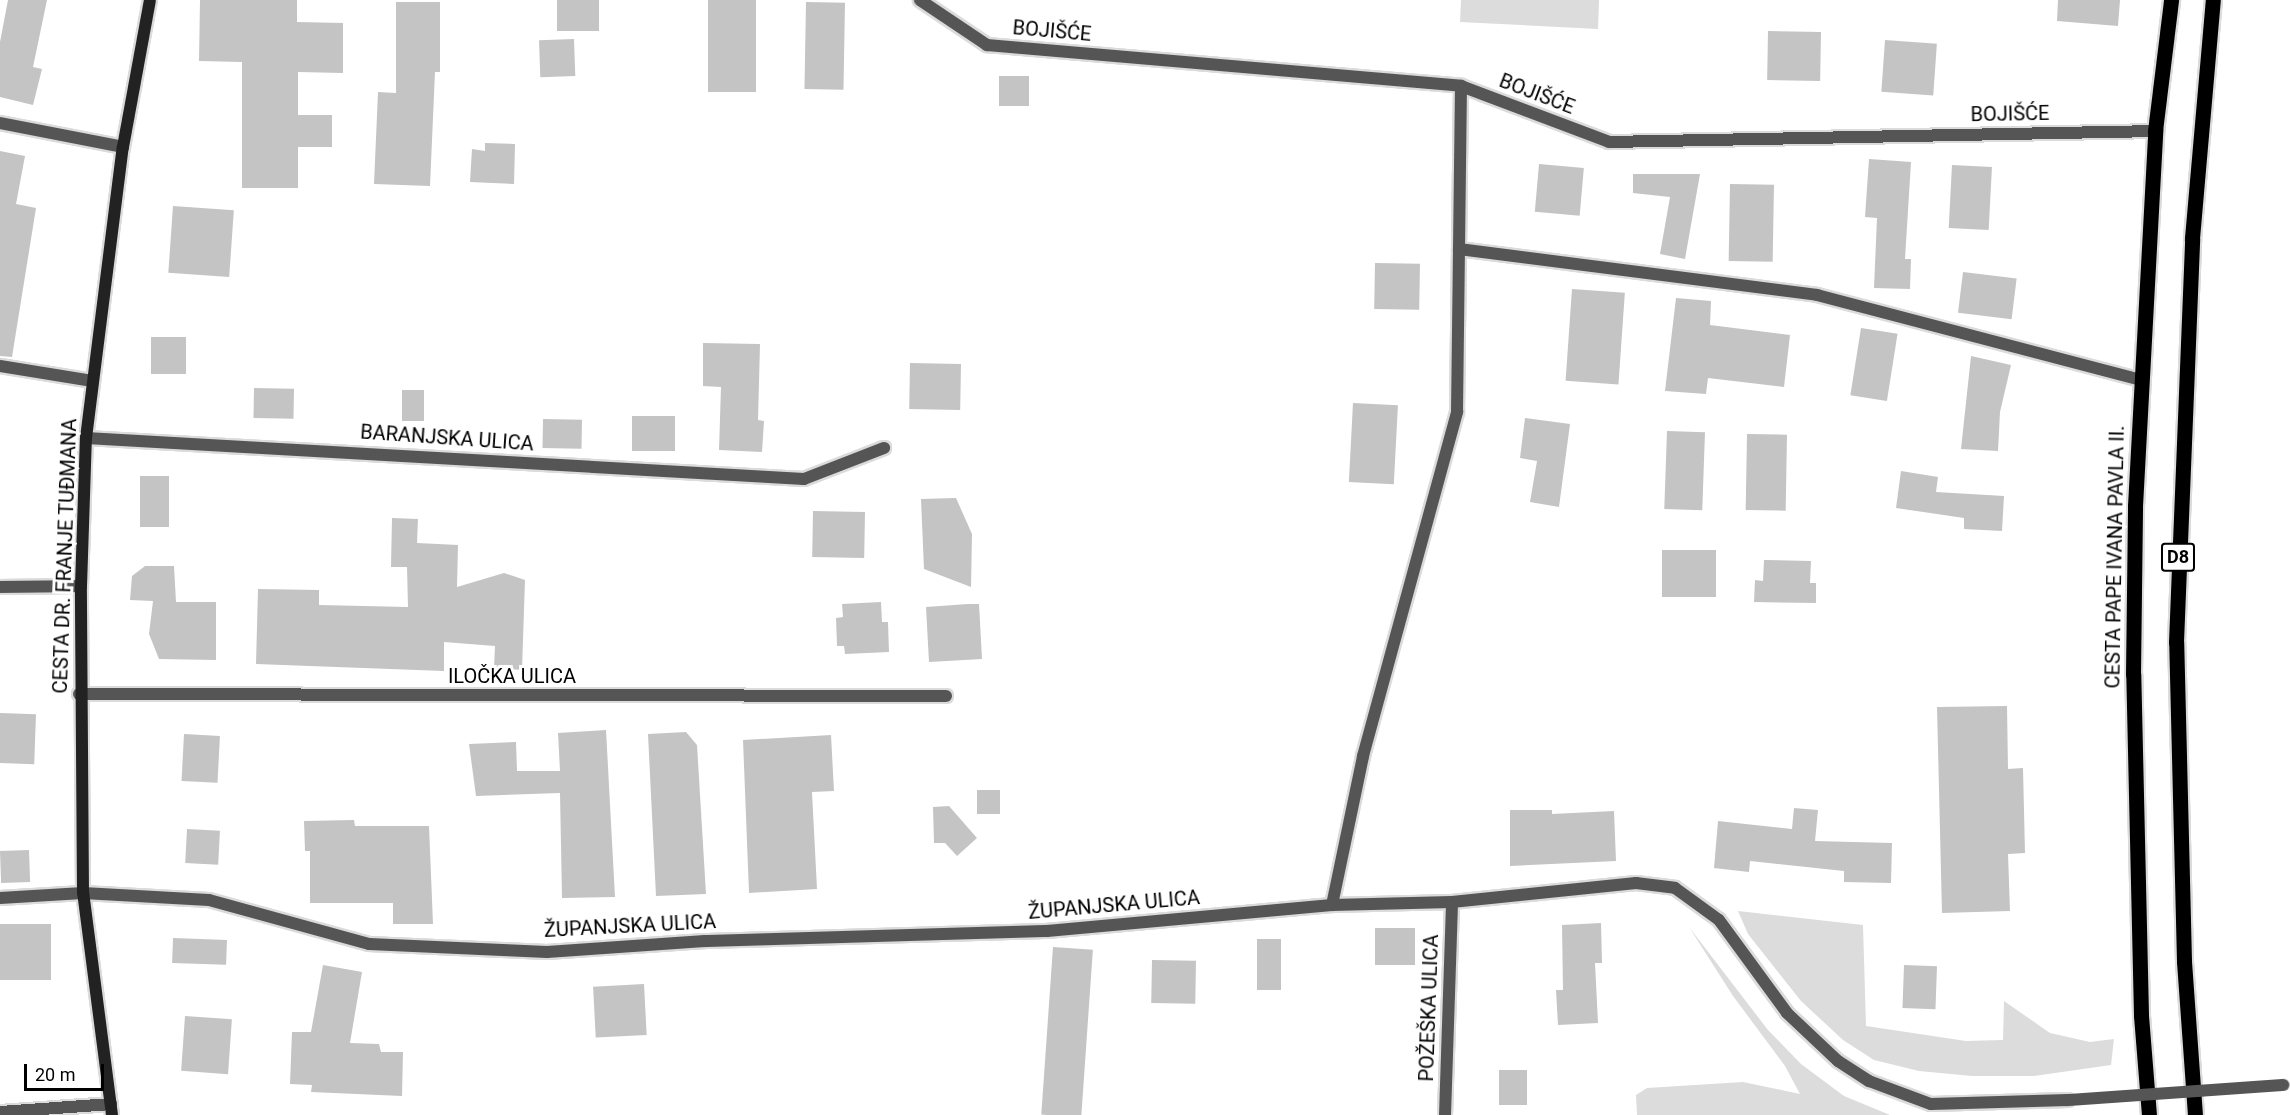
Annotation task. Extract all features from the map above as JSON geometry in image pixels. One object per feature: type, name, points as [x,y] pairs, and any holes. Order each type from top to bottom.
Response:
[{"type":"main road","name":"CESTA DR. FRANJE TUĐMANA","points":[[112,1110],[83,893],[79,694],[86,438],[123,147],[150,0]]},
{"type":"main road","name":"CESTA PAPE IVANA PAVLA II.","points":[[2149,1115],[2141,1015],[2133,674],[2140,380],[2155,131],[2171,0]]},
{"type":"main road","name":"D8","points":[[2195,1115],[2184,960],[2176,642],[2192,238],[2213,0]]},
{"type":"street","name":"BOJIŠĆE","points":[[920,0],[987,45],[1461,86],[1609,142],[2155,131]]},
{"type":"street","points":[[1332,905],[1363,756],[1457,412],[1461,86]]},
{"type":"street","points":[[0,123],[123,147]]},
{"type":"street","points":[[1459,249],[1817,295],[2140,380]]},
{"type":"street","points":[[0,366],[93,381]]},
{"type":"street","name":"BARANJSKA ULICA","points":[[86,438],[804,479],[884,448]]},
{"type":"street","points":[[0,586],[81,586]]},
{"type":"street","name":"ILOČKA ULICA","points":[[79,694],[946,696]]},
{"type":"street","name":"ŽUPANJSKA ULICA","points":[[0,898],[83,893],[209,900],[369,944],[547,952],[705,941],[1047,931],[1332,905],[1452,902],[1636,883],[1675,888],[1719,920],[1787,1013],[1838,1061],[1869,1081],[1931,1104],[2068,1100],[2287,1085]]},
{"type":"street","name":"POŽEŠKA ULICA","points":[[1445,1115],[1452,902]]},
{"type":"street","points":[[0,1112],[112,1110]]},
{"type":"shaded area","points":[[1461,0],[1599,0],[1598,29],[1460,22]]},
{"type":"shaded area","points":[[1738,911],[1863,925],[1866,1026],[1966,1041],[2003,1040],[2004,1001],[2050,1033],[2090,1042],[2114,1039],[2111,1065],[2034,1076],[1972,1076],[1919,1071],[1874,1060],[1843,1040],[1801,1001],[1748,934]]},
{"type":"shaded area","points":[[1689,927],[1768,1030],[1801,1064],[1844,1096],[1890,1115],[1637,1115],[1636,1095],[1647,1088],[1743,1082],[1800,1094],[1785,1066],[1733,996]]},
{"type":"building","points":[[8,0],[47,0],[33,67],[42,69],[33,105],[0,97],[0,42]]},
{"type":"building","points":[[200,0],[297,0],[297,22],[343,23],[343,73],[298,72],[298,115],[332,115],[332,147],[298,147],[298,188],[242,188],[242,62],[199,61]]},
{"type":"building","points":[[557,0],[599,0],[599,31],[557,31]]},
{"type":"building","points":[[708,0],[756,0],[756,92],[708,92]]},
{"type":"building","points":[[2058,0],[2120,0],[2118,26],[2057,21]]},
{"type":"building","points":[[396,2],[440,2],[440,72],[435,72],[430,186],[374,184],[378,92],[396,93]]},
{"type":"building","points":[[806,2],[845,3],[843,90],[804,89]]},
{"type":"building","points":[[1768,31],[1821,32],[1820,81],[1767,80]]},
{"type":"building","points":[[574,39],[575,76],[540,77],[539,40]]},
{"type":"building","points":[[1885,40],[1937,44],[1933,96],[1881,92]]},
{"type":"building","points":[[999,76],[1029,76],[1029,106],[999,106]]},
{"type":"building","points":[[485,143],[515,144],[514,184],[470,182],[472,149],[485,151]]},
{"type":"building","points":[[0,151],[25,156],[16,204],[36,208],[12,357],[0,356]]},
{"type":"building","points":[[1869,159],[1911,162],[1905,259],[1911,259],[1910,289],[1874,288],[1877,218],[1865,217]]},
{"type":"building","points":[[1539,164],[1584,168],[1580,216],[1535,212]]},
{"type":"building","points":[[1952,165],[1992,167],[1989,230],[1949,228]]},
{"type":"building","points":[[1633,174],[1700,174],[1685,259],[1660,254],[1670,197],[1633,193]]},
{"type":"building","points":[[1730,184],[1774,185],[1773,262],[1729,261]]},
{"type":"building","points":[[173,206],[234,210],[229,277],[168,273]]},
{"type":"building","points":[[1375,263],[1420,264],[1419,310],[1374,309]]},
{"type":"building","points":[[1963,272],[2017,279],[2012,319],[1958,313]]},
{"type":"building","points":[[1572,289],[1625,293],[1618,384],[1566,381]]},
{"type":"building","points":[[1676,298],[1711,301],[1710,325],[1790,335],[1784,387],[1708,378],[1706,394],[1665,391]]},
{"type":"building","points":[[1861,328],[1898,334],[1887,401],[1850,395]]},
{"type":"building","points":[[151,337],[186,337],[186,374],[151,374]]},
{"type":"building","points":[[703,343],[760,344],[758,420],[764,421],[762,452],[719,450],[721,387],[703,386]]},
{"type":"building","points":[[1971,356],[2011,365],[2000,412],[1998,451],[1961,449]]},
{"type":"building","points":[[910,363],[961,364],[960,410],[909,409]]},
{"type":"building","points":[[254,388],[294,389],[293,419],[253,418]]},
{"type":"building","points":[[402,390],[424,390],[424,421],[402,421]]},
{"type":"building","points":[[1353,403],[1398,405],[1394,484],[1349,482]]},
{"type":"building","points":[[632,416],[675,416],[675,451],[632,451]]},
{"type":"building","points":[[1525,418],[1570,424],[1559,507],[1530,502],[1537,461],[1520,458]]},
{"type":"building","points":[[543,419],[582,420],[581,449],[542,448]]},
{"type":"building","points":[[1667,431],[1705,432],[1702,510],[1664,509]]},
{"type":"building","points":[[1747,434],[1787,435],[1786,511],[1746,510]]},
{"type":"building","points":[[1901,471],[1938,477],[1936,492],[2004,496],[2002,531],[1964,529],[1964,518],[1896,508]]},
{"type":"building","points":[[140,476],[169,476],[169,527],[140,527]]},
{"type":"building","points":[[956,498],[972,534],[971,587],[924,569],[921,499]]},
{"type":"building","points":[[813,511],[865,512],[864,558],[812,557]]},
{"type":"building","points":[[392,518],[418,519],[417,543],[458,545],[457,587],[504,573],[525,580],[522,670],[494,668],[495,646],[444,642],[444,671],[256,664],[258,589],[319,590],[319,605],[408,607],[407,567],[391,567]]},
{"type":"building","points":[[1662,550],[1716,550],[1716,597],[1662,597]]},
{"type":"building","points":[[1764,560],[1811,561],[1810,583],[1816,583],[1816,603],[1754,602],[1755,580],[1763,581]]},
{"type":"building","points":[[145,566],[174,566],[176,602],[216,602],[216,660],[159,659],[149,634],[153,601],[130,600],[132,576]]},
{"type":"building","points":[[881,602],[882,622],[888,622],[889,652],[845,654],[844,646],[837,646],[836,618],[843,617],[842,604]]},
{"type":"building","points":[[979,604],[982,659],[929,662],[926,607]]},
{"type":"building","points":[[2007,706],[2008,769],[2023,768],[2025,853],[2008,854],[2010,911],[1942,913],[1937,707]]},
{"type":"building","points":[[0,713],[36,714],[34,764],[0,763]]},
{"type":"building","points":[[606,730],[615,897],[562,898],[560,793],[476,796],[469,744],[516,742],[517,771],[560,771],[558,733]]},
{"type":"building","points":[[686,732],[697,745],[706,894],[656,896],[648,734]]},
{"type":"building","points":[[184,734],[220,736],[217,783],[182,781]]},
{"type":"building","points":[[831,735],[834,791],[812,792],[817,889],[749,893],[743,740]]},
{"type":"building","points":[[977,790],[1000,790],[1000,814],[977,814]]},
{"type":"building","points":[[949,806],[977,838],[957,856],[945,843],[934,843],[933,807]]},
{"type":"building","points":[[1794,808],[1818,810],[1815,841],[1892,843],[1891,883],[1844,882],[1844,871],[1750,861],[1749,872],[1714,868],[1718,821],[1792,829]]},
{"type":"building","points":[[1510,810],[1552,810],[1552,814],[1614,811],[1616,861],[1510,866]]},
{"type":"building","points":[[354,820],[355,826],[429,826],[433,924],[393,924],[393,903],[310,903],[310,851],[305,851],[304,821]]},
{"type":"building","points":[[187,829],[220,831],[218,865],[185,863]]},
{"type":"building","points":[[29,850],[30,882],[1,883],[0,851]]},
{"type":"building","points":[[1601,923],[1602,963],[1595,963],[1598,1023],[1558,1025],[1556,990],[1563,990],[1562,925]]},
{"type":"building","points":[[0,924],[51,924],[51,980],[0,980]]},
{"type":"building","points":[[1375,928],[1415,928],[1415,965],[1375,965]]},
{"type":"building","points":[[173,938],[227,940],[226,965],[172,963]]},
{"type":"building","points":[[1257,939],[1281,939],[1281,990],[1257,990]]},
{"type":"building","points":[[1053,947],[1093,950],[1081,1115],[1041,1115]]},
{"type":"building","points":[[1152,960],[1196,961],[1195,1004],[1151,1003]]},
{"type":"building","points":[[323,965],[362,972],[350,1043],[379,1044],[381,1052],[403,1052],[402,1096],[311,1092],[312,1085],[290,1084],[292,1032],[311,1032]]},
{"type":"building","points":[[1904,965],[1937,966],[1935,1009],[1902,1008]]},
{"type":"building","points":[[644,984],[647,1035],[596,1038],[593,987]]},
{"type":"building","points":[[185,1016],[232,1019],[228,1074],[181,1071]]},
{"type":"building","points":[[1499,1070],[1527,1070],[1527,1105],[1499,1105]]}]
